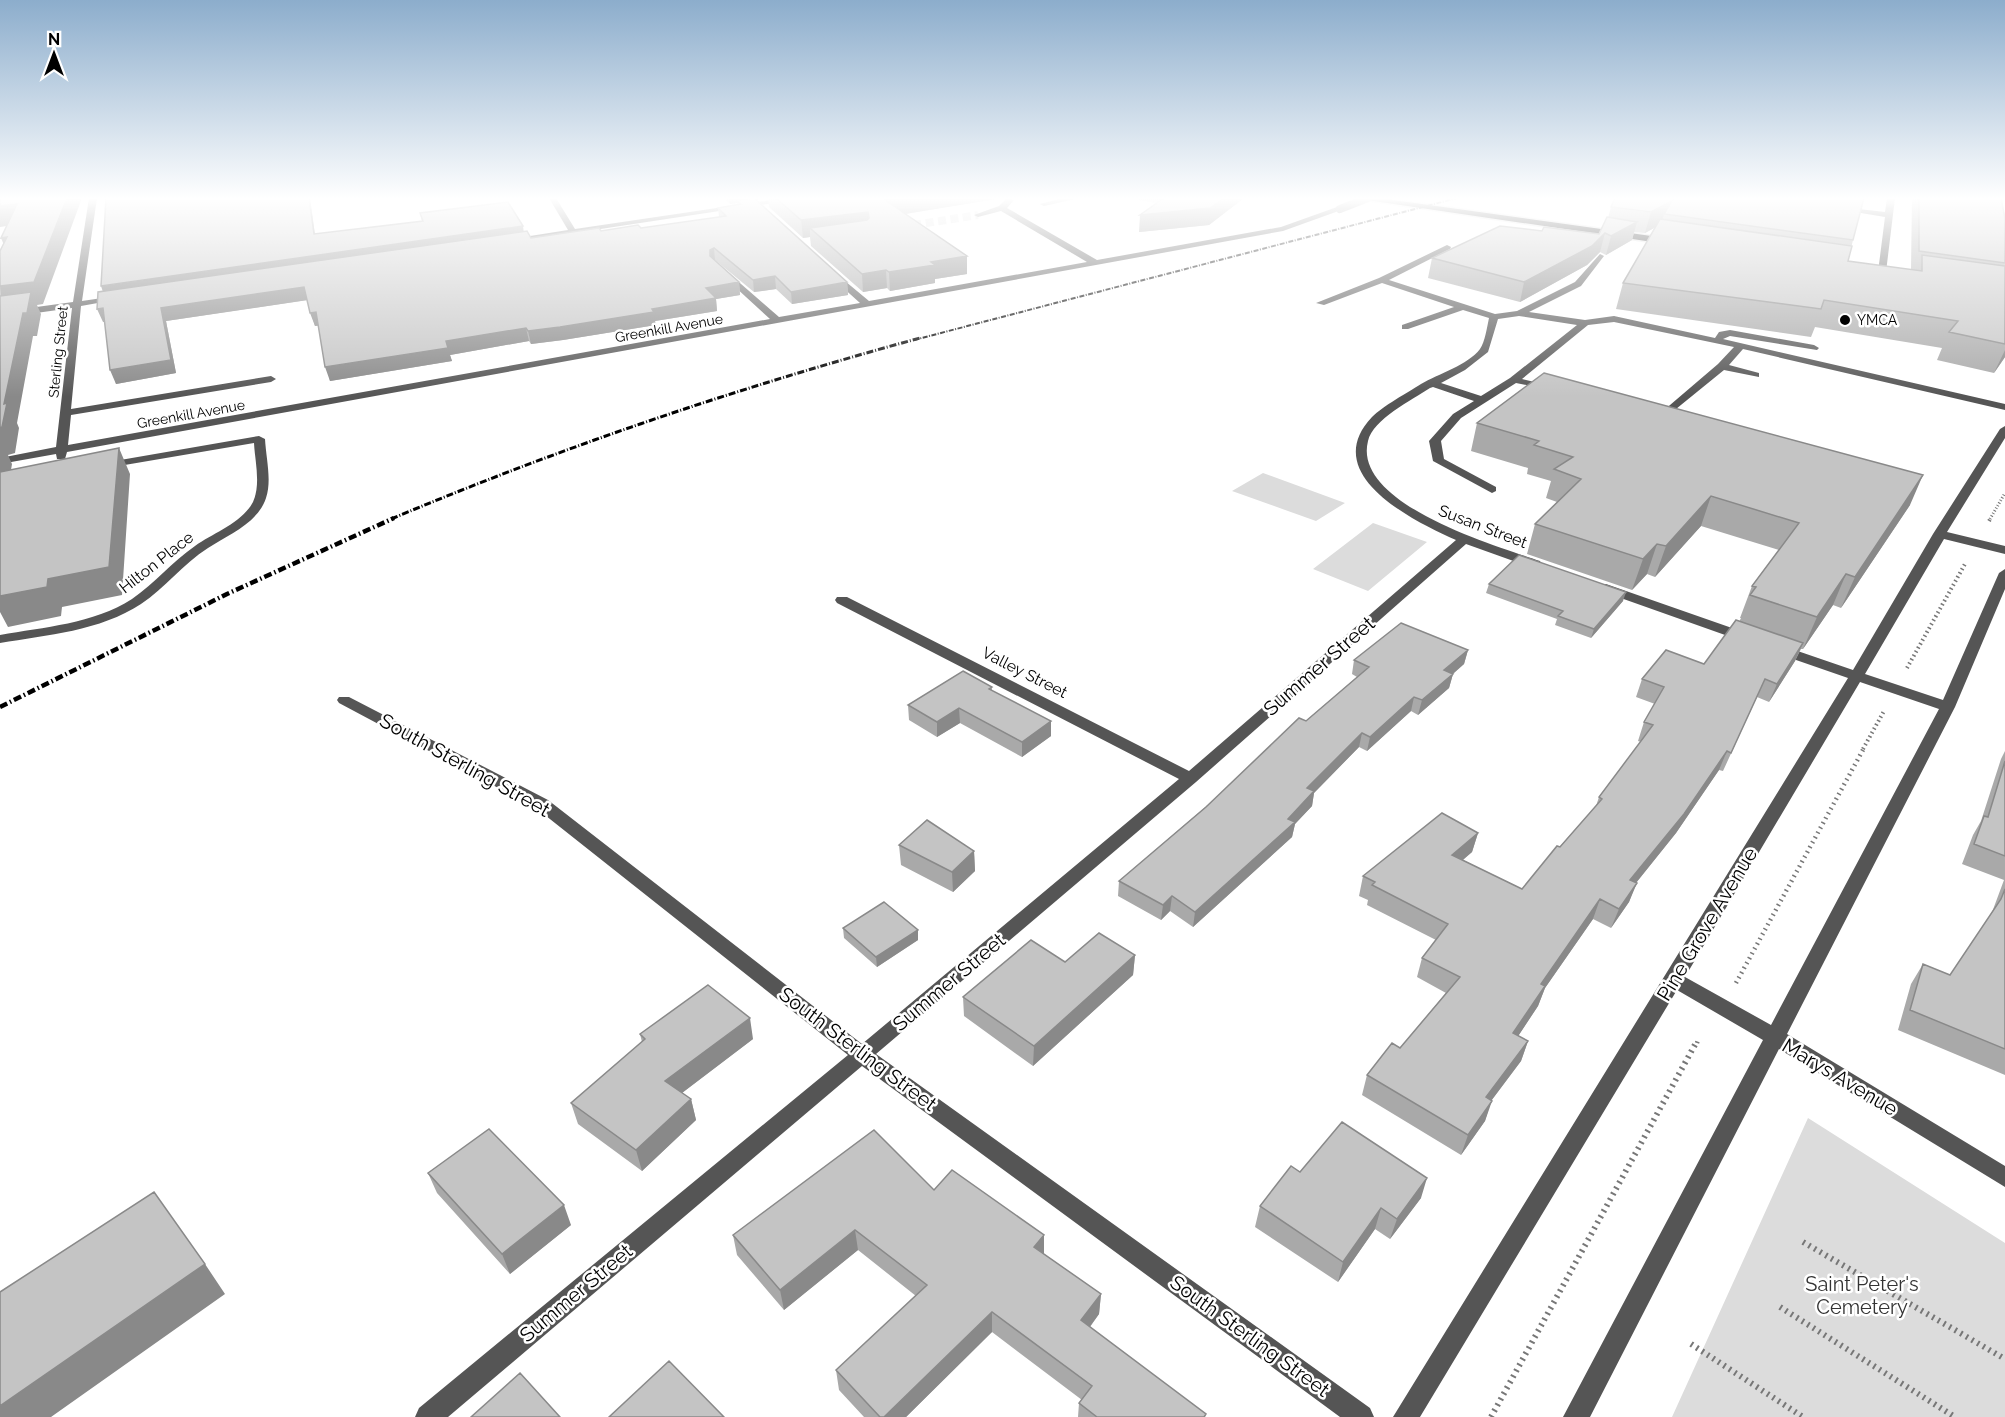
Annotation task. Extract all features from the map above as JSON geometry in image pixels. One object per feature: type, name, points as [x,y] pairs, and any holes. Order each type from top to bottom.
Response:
[{"type":"highway","points":[[1870,270],[1887,272]]},
{"type":"street","name":"Sterling Street","points":[[59,467],[83,264]]},
{"type":"street","name":"Greenkill Avenue","points":[[0,461],[1096,264]]},
{"type":"street","points":[[1321,303],[1382,280],[1414,264]]},
{"type":"street","points":[[1519,314],[1578,284],[1594,264]]},
{"type":"street","points":[[1887,264],[1887,272]]},
{"type":"street","points":[[716,265],[778,321]]},
{"type":"street","points":[[826,267],[868,305]]},
{"type":"street","points":[[1382,280],[1494,317],[1519,314],[1585,323],[1614,319],[2005,406]]},
{"type":"street","points":[[0,315],[124,297]]},
{"type":"street","points":[[1405,327],[1463,307]]},
{"type":"street","name":"Susan Street","points":[[1494,317],[1485,350],[1461,368],[1432,383],[1376,419],[1362,440],[1363,466],[1382,492],[1420,519],[1464,538],[1552,570]]},
{"type":"street","points":[[1492,489],[1439,461],[1435,441],[1457,416],[1514,380],[1585,323]]},
{"type":"street","points":[[1717,342],[1722,334],[1730,333],[1814,348]]},
{"type":"street","points":[[1662,420],[1741,346]]},
{"type":"street","points":[[1722,366],[1755,375]]},
{"type":"street","points":[[65,413],[271,379]]},
{"type":"street","points":[[1514,380],[1557,391]]},
{"type":"street","points":[[1432,383],[1482,400]]},
{"type":"street","name":"Pine Grove Avenue","points":[[1406,1417],[1674,980],[1939,534],[2005,429]]},
{"type":"street","name":"Hilton Place","points":[[0,639],[88,621],[128,606],[161,582],[197,550],[241,522],[260,500],[262,472],[259,439],[94,468]]},
{"type":"street","points":[[1939,534],[2005,550]]},
{"type":"street","name":"Summer Street","points":[[428,1417],[1190,778],[1464,538]]},
{"type":"street","points":[[1576,1417],[1948,707],[2005,573]]},
{"type":"street","points":[[1596,585],[1948,707]]},
{"type":"street","name":"Valley Street","points":[[842,600],[1190,778]]},
{"type":"street","name":"South Sterling Street","points":[[345,699],[542,804],[862,1055],[1361,1417]]},
{"type":"street","name":"Marys Avenue","points":[[1674,980],[1774,1036],[2005,1177]]},
{"type":"path","points":[[1736,983],[2005,493]]},
{"type":"path","points":[[1491,1417],[1698,1040]]},
{"type":"path","points":[[1803,1242],[2005,1359]]},
{"type":"path","points":[[1780,1307],[1954,1417]]},
{"type":"path","points":[[1691,1344],[1803,1417]]},
{"type":"green space","points":[[1263,473],[1345,503],[1316,521],[1232,491]]},
{"type":"green space","points":[[1373,523],[1427,542],[1368,591],[1313,569]]},
{"type":"green space","name":"Saint Peter's Cemetery","points":[[1808,1118],[2005,1243],[2005,1417],[1672,1417]]},
{"type":"building","points":[[0,264],[41,264],[34,282],[0,286]]},
{"type":"building","points":[[102,264],[255,264],[101,286]]},
{"type":"building","points":[[294,264],[719,264],[739,282],[706,288],[716,298],[652,309],[654,312],[560,327],[528,331],[526,328],[446,341],[448,348],[325,367],[316,312],[310,313],[304,287],[161,308],[171,360],[110,370],[103,308],[97,309],[98,292]]},
{"type":"building","points":[[734,264],[827,264],[847,282],[791,292],[775,276],[753,280]]},
{"type":"building","points":[[851,264],[935,265],[889,272],[886,270],[862,274]]},
{"type":"building","points":[[1455,264],[1558,264],[1524,282]]},
{"type":"building","points":[[1634,264],[1871,264],[1922,271],[1922,264],[2005,266],[2005,344],[1949,332],[1958,321],[1824,300],[1821,309],[1623,283]]},
{"type":"building","points":[[31,292],[27,313],[23,313],[4,404],[7,403],[0,428],[0,296]]},
{"type":"building","points":[[1544,373],[1923,475],[1855,577],[1846,574],[1817,617],[1750,595],[1756,587],[1752,586],[1799,523],[1711,496],[1666,546],[1657,544],[1643,559],[1535,524],[1581,479],[1554,469],[1573,457],[1534,445],[1539,441],[1477,423]]},
{"type":"building","points":[[119,448],[109,567],[48,579],[47,587],[0,596],[0,472]]},
{"type":"building","points":[[1519,555],[1626,592],[1594,629],[1558,616],[1563,611],[1489,584]]},
{"type":"building","points":[[1736,620],[1803,643],[1777,684],[1765,679],[1731,753],[1727,751],[1684,814],[1630,880],[1637,883],[1619,909],[1600,899],[1541,984],[1545,986],[1513,1033],[1528,1041],[1486,1097],[1492,1101],[1468,1135],[1367,1075],[1392,1043],[1400,1048],[1460,977],[1422,958],[1448,924],[1372,885],[1375,882],[1363,876],[1442,813],[1478,833],[1452,855],[1522,889],[1557,846],[1560,847],[1602,799],[1599,797],[1653,725],[1644,722],[1664,687],[1642,679],[1666,650],[1704,664]]},
{"type":"building","points":[[1401,623],[1468,650],[1444,670],[1453,674],[1422,700],[1414,697],[1370,737],[1362,733],[1307,788],[1314,791],[1288,819],[1295,822],[1195,912],[1172,896],[1163,905],[1119,881],[1206,807],[1299,718],[1306,721],[1369,667],[1354,660]]},
{"type":"building","points":[[963,671],[992,687],[989,689],[1051,721],[1022,742],[959,708],[937,722],[908,705]]},
{"type":"building","points":[[2005,761],[2005,856],[1974,844],[1984,816],[1988,817]]},
{"type":"building","points":[[927,820],[974,851],[952,872],[899,845]]},
{"type":"building","points":[[2005,889],[2005,1049],[1910,1010],[1923,964],[1950,975],[2001,899]]},
{"type":"building","points":[[884,902],[918,930],[876,957],[843,928]]},
{"type":"building","points":[[1099,933],[1135,955],[1034,1046],[963,997],[1031,940],[1065,962]]},
{"type":"building","points":[[708,985],[750,1018],[665,1081],[691,1099],[636,1150],[571,1103],[645,1039],[640,1034]]},
{"type":"building","points":[[1342,1122],[1427,1178],[1397,1219],[1381,1208],[1343,1262],[1260,1206],[1291,1166],[1300,1172]]},
{"type":"building","points":[[489,1129],[564,1205],[502,1254],[428,1173]]},
{"type":"building","points":[[874,1130],[934,1190],[952,1170],[1044,1235],[1034,1247],[1101,1294],[1081,1320],[1206,1414],[1204,1417],[1097,1417],[1079,1403],[1092,1386],[992,1312],[884,1417],[880,1417],[836,1370],[927,1285],[855,1230],[780,1290],[733,1235]]},
{"type":"building","points":[[154,1192],[205,1264],[0,1406],[0,1292]]},
{"type":"building","points":[[669,1361],[724,1417],[609,1417]]},
{"type":"building","points":[[520,1373],[560,1417],[471,1417]]},
{"type":"railway","points":[[914,340],[1204,264]]},
{"type":"railway","points":[[391,519],[521,467],[652,420],[785,377],[920,338]]},
{"type":"railway","points":[[0,707],[227,594],[394,518]]},
{"type":"place","name":"YMCA","points":[[1845,320]]}]
